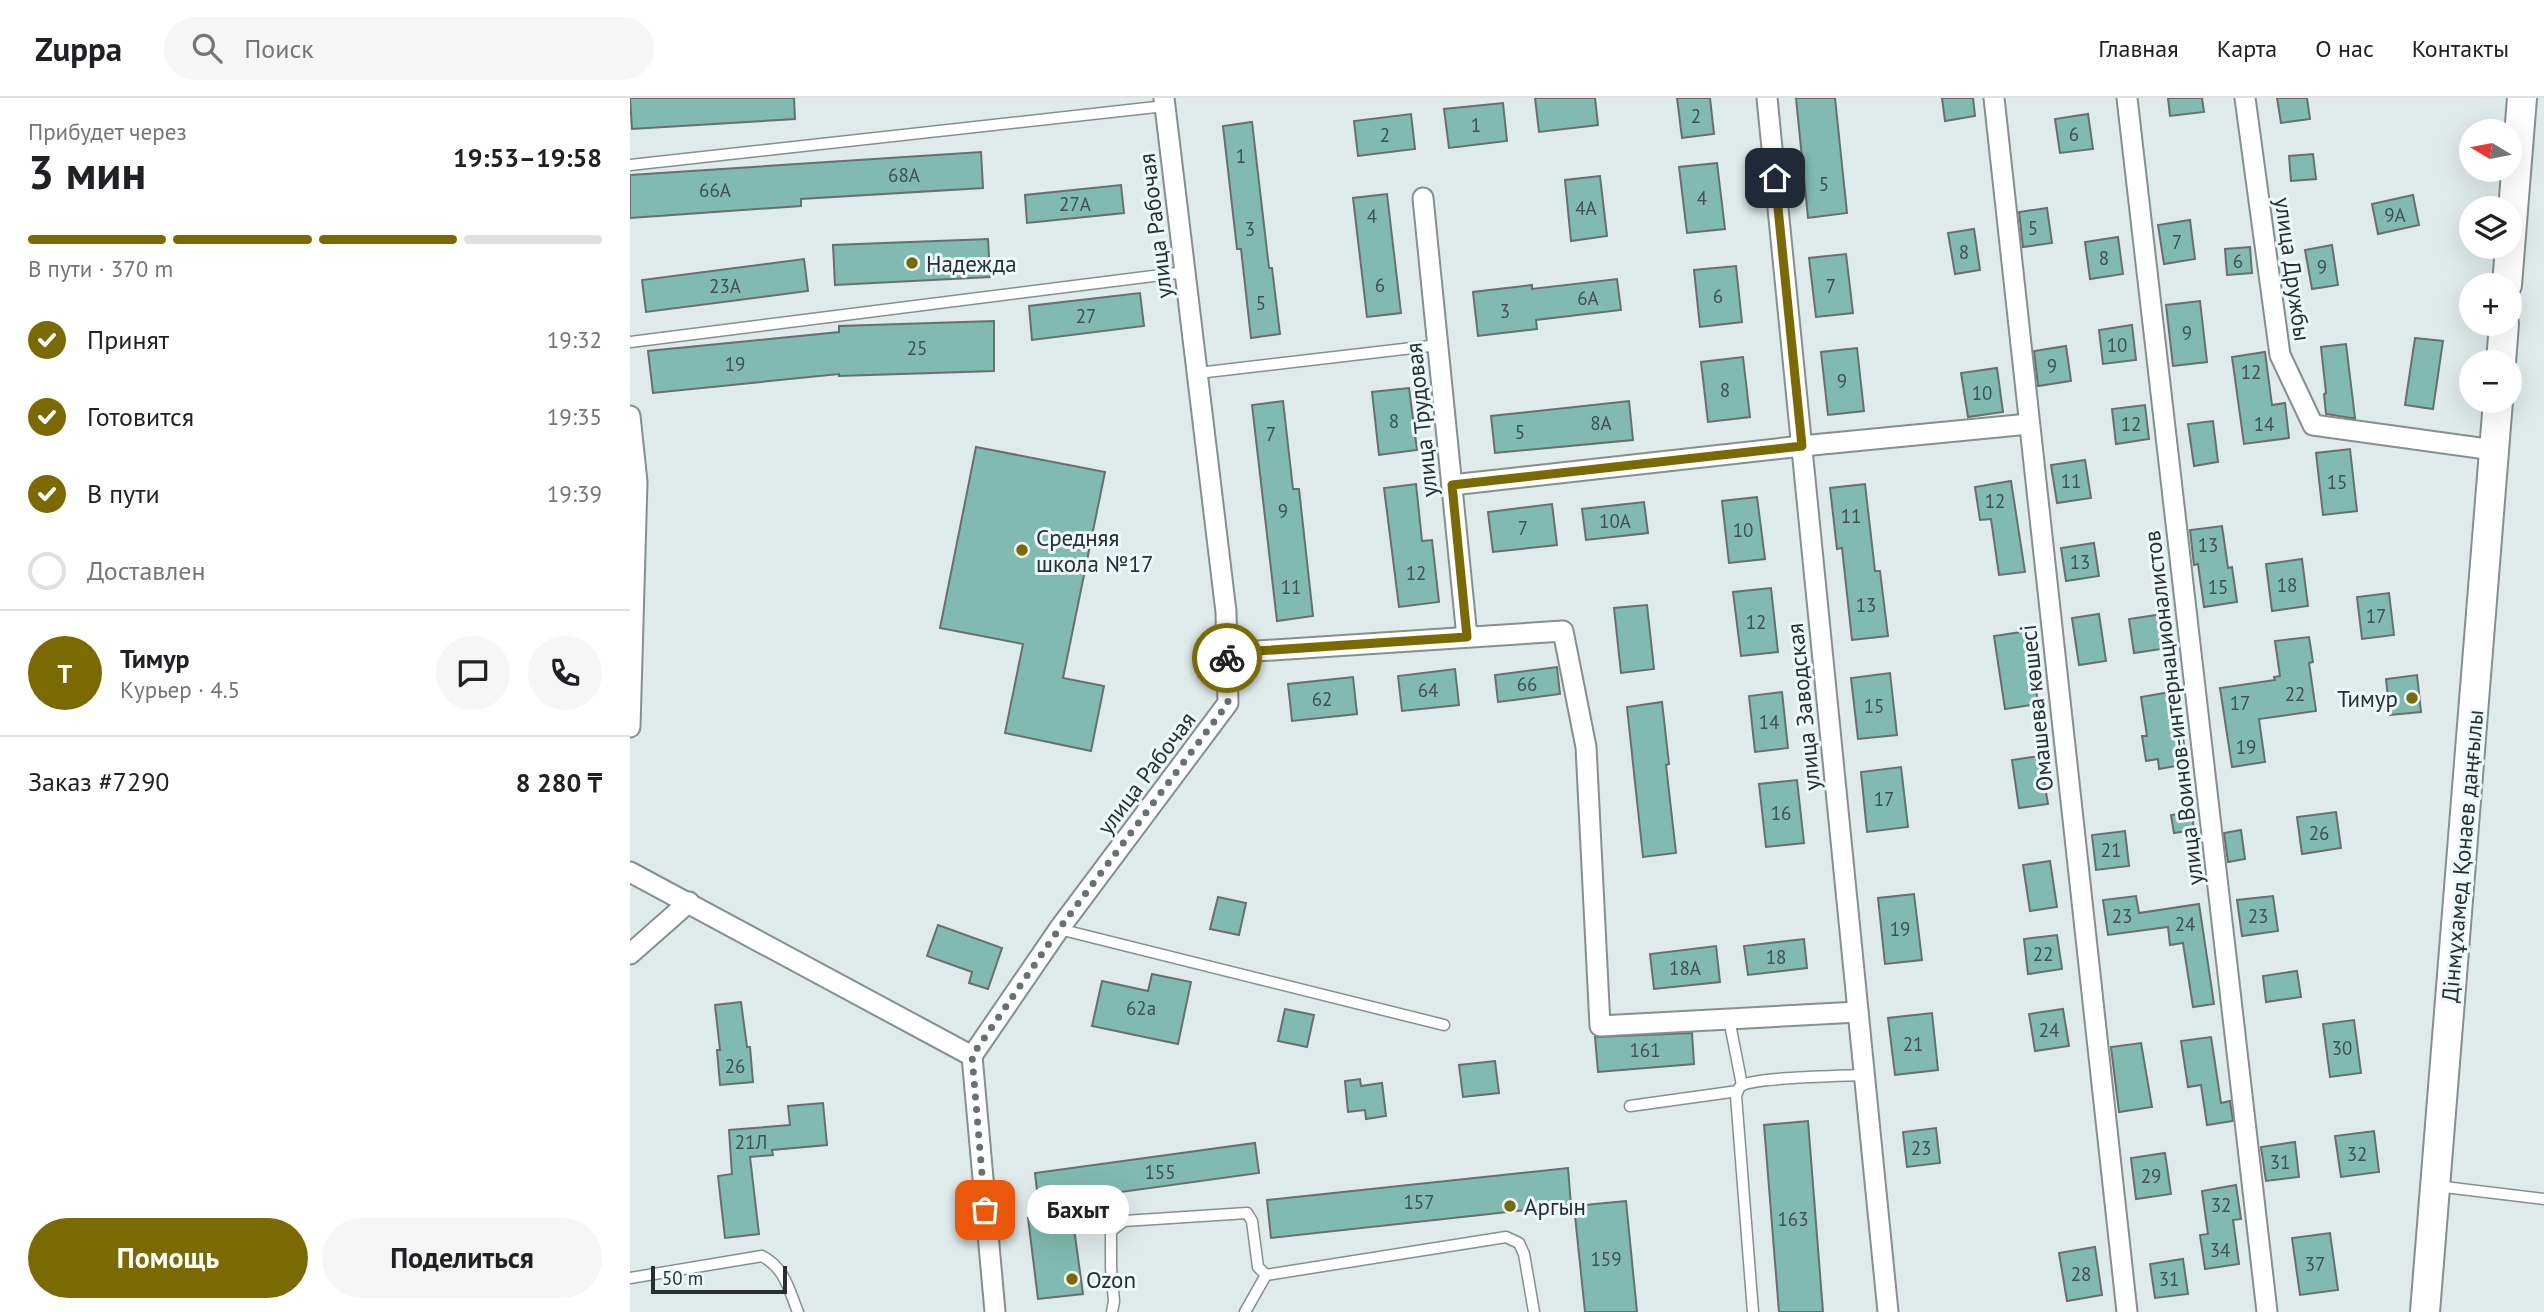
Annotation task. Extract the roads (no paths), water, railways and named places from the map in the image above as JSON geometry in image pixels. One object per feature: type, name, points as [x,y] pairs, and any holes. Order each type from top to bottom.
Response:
[{"type":"street","name":"улица Заводская","points":[[1767,98],[1888,1312]]},
{"type":"street","name":"Омашева көшесі","points":[[1994,98],[2127,1312]]},
{"type":"street","name":"улица Воинов-интернационалистов","points":[[2127,98],[2267,1312]]},
{"type":"street","name":"улица Дружбы","points":[[2245,98],[2280,355],[2313,425],[2494,450]]},
{"type":"street","points":[[2508,273],[2522,98]]},
{"type":"street","name":"улица Рабочая","points":[[972,1056],[1059,929],[1228,703],[1226,612],[1165,102]]},
{"type":"street","name":"улица Трудовая","points":[[1423,198],[1467,637]]},
{"type":"street","name":"Дінмұхамед Қонаев даңғылы","points":[[2425,1312],[2497,413]]},
{"type":"street","points":[[630,416],[637,482],[630,727]]},
{"type":"street","points":[[1452,485],[2029,424]]},
{"type":"street","points":[[1227,653],[1563,631],[1586,747],[1600,1026],[1858,1012]]},
{"type":"street","points":[[630,872],[972,1056],[995,1312]]},
{"type":"street","points":[[630,954],[689,902]]},
{"type":"lane","points":[[630,165],[1165,102]]},
{"type":"lane","points":[[630,341],[1185,272]]},
{"type":"lane","points":[[1198,373],[1438,345]]},
{"type":"lane","points":[[1059,929],[1444,1025]]},
{"type":"lane","points":[[1729,1019],[1740,1088],[1736,1096],[1754,1312]]},
{"type":"lane","points":[[1630,1107],[1740,1088],[1762,1081],[1865,1075]]},
{"type":"lane","points":[[2435,1186],[2544,1199]]},
{"type":"lane","points":[[1112,1312],[1114,1301],[1111,1231],[1124,1221],[1247,1213],[1252,1221],[1258,1267],[1266,1275]]},
{"type":"lane","points":[[1266,1275],[1506,1237],[1519,1243],[1524,1254],[1534,1312]]},
{"type":"lane","points":[[630,1278],[762,1256],[775,1263],[782,1272],[799,1312]]},
{"type":"lane","points":[[1245,1312],[1266,1275]]},
{"type":"place","name":"Надежда","points":[[912,263]]},
{"type":"place","name":"Средняя школа №17","points":[[1022,550]]},
{"type":"place","name":"Тимур","points":[[2412,698]]},
{"type":"place","name":"Аргын","points":[[1510,1206]]},
{"type":"place","name":"Бахыт","points":[[985,1210]]},
{"type":"place","name":"Ozon","points":[[1072,1279]]}]
